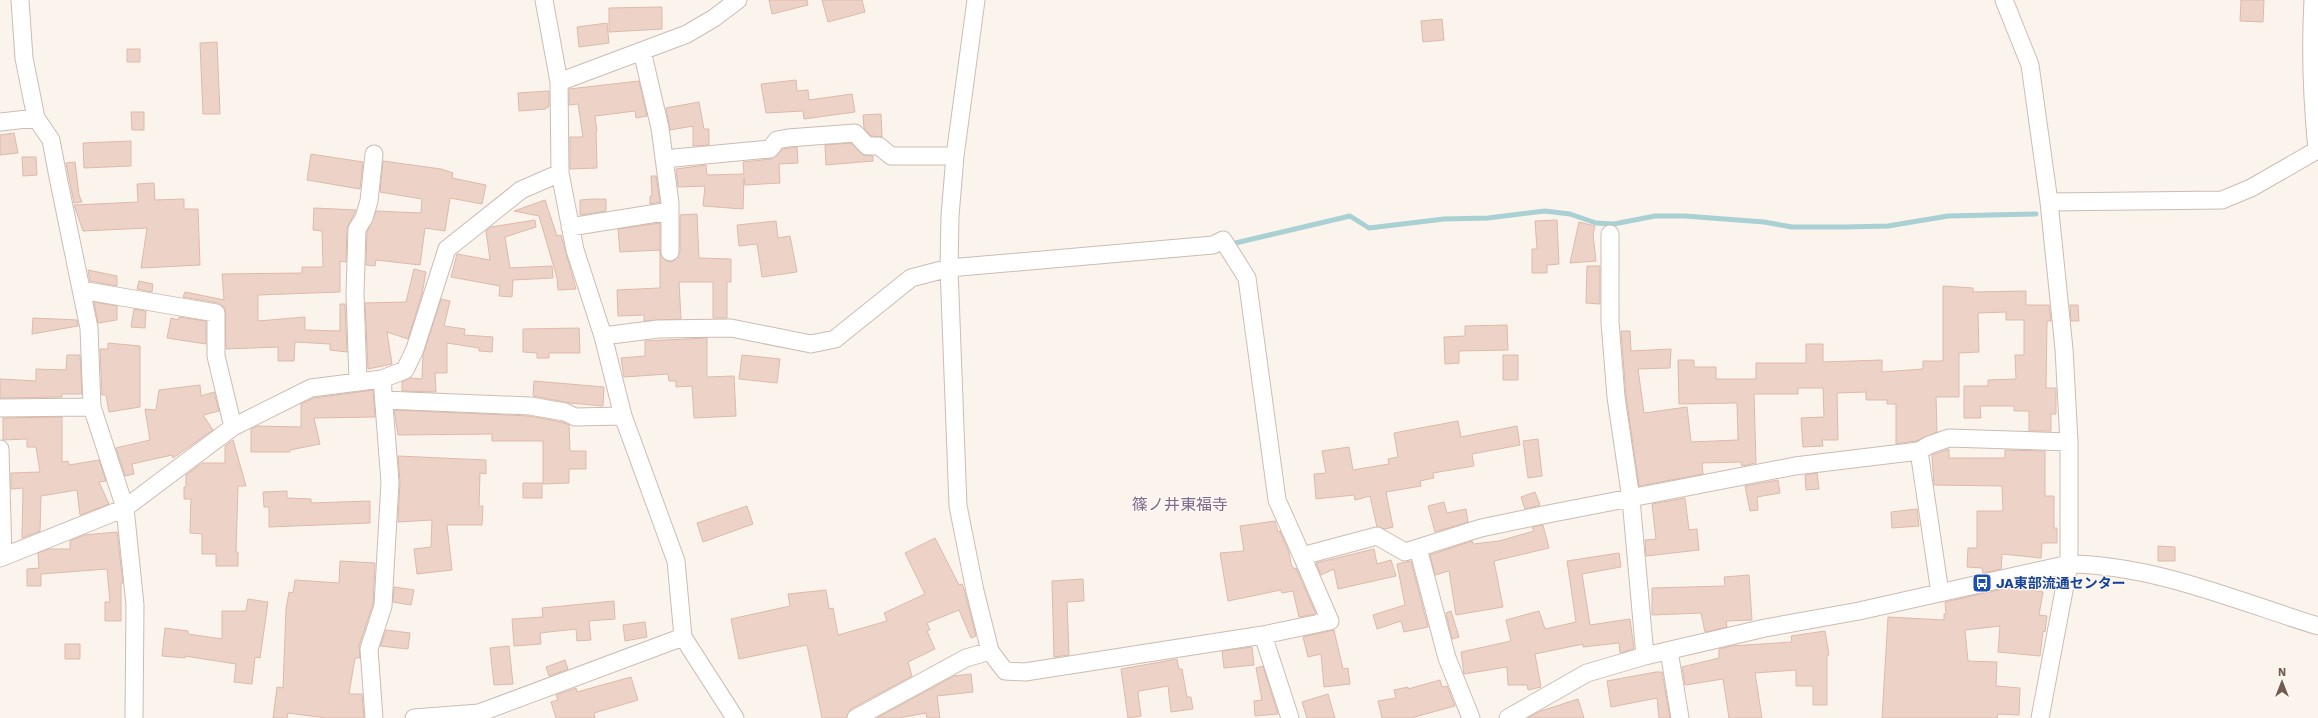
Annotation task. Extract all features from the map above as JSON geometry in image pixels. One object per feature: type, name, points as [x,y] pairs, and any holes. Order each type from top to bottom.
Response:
[{"type":"street","points":[[20,0],[24,58],[36,118],[51,140],[89,328],[92,406],[126,508],[135,605],[134,718]]},
{"type":"street","points":[[544,0],[559,82],[560,173],[577,257],[602,336],[623,416],[676,561],[683,637],[735,718]]},
{"type":"street","points":[[559,82],[687,34],[714,18],[738,0]]},
{"type":"street","points":[[602,336],[658,329],[730,328],[811,344],[835,339],[911,278],[949,268],[1213,245],[1223,240],[1247,278],[1277,500],[1330,621],[1263,634],[1025,672],[1004,671],[990,651],[975,591],[958,506],[949,268],[955,156],[976,0]]},
{"type":"street","points":[[2004,0],[2030,65],[2049,202],[2064,349],[2069,442],[2069,564],[2040,718]]},
{"type":"street","points":[[2049,202],[2222,200],[2251,188],[2317,150],[2312,95],[2311,38],[2313,0]]},
{"type":"street","points":[[642,51],[653,89],[664,160],[670,211],[670,252]]},
{"type":"street","points":[[0,122],[36,118]]},
{"type":"street","points":[[664,160],[770,149],[777,140],[855,132],[867,146],[879,146],[891,156],[955,156]]},
{"type":"street","points":[[358,381],[355,294],[357,228],[364,218],[369,201],[374,154]]},
{"type":"street","points":[[0,449],[1,558],[126,508],[233,427],[311,388],[382,379],[406,370],[416,349],[447,249],[521,190],[560,173]]},
{"type":"street","points":[[570,227],[670,211]]},
{"type":"street","points":[[1610,234],[1610,322],[1616,397],[1631,499],[1645,656]]},
{"type":"street","points":[[81,290],[216,313],[216,356],[233,427]]},
{"type":"street","points":[[374,718],[369,649],[383,606],[390,482],[382,379]]},
{"type":"street","points":[[384,400],[530,406],[565,412],[575,417],[623,416]]},
{"type":"street","points":[[0,408],[92,406]]},
{"type":"street","points":[[1302,556],[1377,536],[1406,552],[1481,528],[1795,466],[1919,451],[1929,445],[1949,438],[2069,442]]},
{"type":"street","points":[[1919,451],[1940,593]]},
{"type":"street","points":[[1418,548],[1447,658],[1471,718]]},
{"type":"street","points":[[1508,718],[1586,673],[1645,656],[1765,628],[1859,611],[2069,564],[2088,564],[2159,575],[2318,626]]},
{"type":"street","points":[[1263,634],[1290,718]]},
{"type":"street","points":[[414,718],[479,713],[683,637]]},
{"type":"street","points":[[856,718],[966,658],[990,651]]},
{"type":"street","points":[[1670,651],[1680,718]]},
{"type":"building","points":[[769,0],[807,0],[808,5],[772,14]]},
{"type":"building","points":[[822,0],[862,0],[865,12],[828,22]]},
{"type":"building","points":[[2241,0],[2264,0],[2263,22],[2240,21]]},
{"type":"building","points":[[662,7],[662,29],[609,32],[609,8]]},
{"type":"building","points":[[1442,19],[1444,40],[1423,42],[1421,21]]},
{"type":"building","points":[[607,23],[609,43],[579,47],[577,27]]},
{"type":"building","points":[[217,42],[220,114],[203,114],[200,43]]},
{"type":"building","points":[[127,49],[140,49],[140,62],[127,62]]},
{"type":"building","points":[[796,80],[797,91],[808,90],[809,100],[852,94],[855,112],[804,119],[803,111],[766,113],[761,84]]},
{"type":"building","points":[[639,81],[647,116],[636,118],[635,111],[595,116],[597,132],[597,168],[570,169],[570,137],[583,137],[578,104],[569,105],[569,89]]},
{"type":"building","points":[[549,91],[549,107],[546,107],[546,109],[519,111],[518,93]]},
{"type":"building","points":[[699,102],[704,129],[709,129],[709,145],[693,146],[693,126],[670,130],[666,108]]},
{"type":"building","points":[[131,112],[144,112],[144,130],[132,130]]},
{"type":"building","points":[[881,114],[882,137],[871,136],[864,128],[863,115]]},
{"type":"building","points":[[14,133],[18,153],[0,155],[0,135]]},
{"type":"building","points":[[131,141],[131,166],[84,168],[83,143]]},
{"type":"building","points":[[851,143],[863,155],[873,156],[873,161],[826,165],[825,145]]},
{"type":"building","points":[[797,147],[798,163],[779,164],[780,183],[745,185],[744,178],[743,209],[703,206],[705,186],[678,187],[676,169],[706,165],[707,175],[744,174],[743,162],[771,159],[783,149]]},
{"type":"building","points":[[311,154],[363,162],[360,189],[307,180]]},
{"type":"building","points":[[22,157],[36,157],[37,175],[23,176]]},
{"type":"building","points":[[383,161],[441,169],[453,173],[452,178],[486,185],[482,204],[450,198],[445,231],[425,228],[420,265],[376,260],[375,266],[366,265],[367,232],[376,211],[421,213],[422,199],[380,192]]},
{"type":"building","points":[[75,162],[79,195],[82,202],[74,203],[66,163]]},
{"type":"building","points":[[651,176],[656,176],[660,202],[650,204],[650,196],[652,196]]},
{"type":"building","points":[[154,183],[155,200],[184,199],[184,209],[198,209],[200,265],[141,268],[147,228],[83,231],[74,205],[138,202],[137,184]]},
{"type":"building","points":[[606,199],[606,211],[580,215],[580,200]]},
{"type":"building","points":[[545,200],[557,236],[561,235],[576,289],[558,290],[557,278],[539,216],[514,211]]},
{"type":"building","points":[[314,208],[356,210],[347,228],[346,262],[340,261],[340,292],[258,295],[258,321],[305,317],[305,330],[340,331],[340,304],[345,304],[347,352],[330,350],[330,344],[295,342],[294,361],[278,361],[278,347],[226,349],[225,308],[218,303],[183,297],[185,292],[224,300],[222,274],[302,273],[302,267],[323,267],[322,231],[313,230]]},
{"type":"building","points":[[697,214],[699,258],[731,259],[731,282],[727,282],[727,318],[713,318],[713,282],[679,282],[681,319],[644,321],[644,315],[618,316],[617,290],[660,288],[660,252],[665,260],[670,262],[675,260],[680,252],[680,215]]},
{"type":"building","points":[[535,220],[536,227],[505,237],[510,268],[552,266],[553,278],[513,280],[512,297],[499,296],[500,286],[451,277],[457,254],[490,260],[486,231],[491,227]]},
{"type":"building","points":[[1557,220],[1559,264],[1547,265],[1547,273],[1532,273],[1532,249],[1537,249],[1535,221]]},
{"type":"building","points":[[776,221],[778,238],[790,236],[797,272],[762,277],[757,244],[739,246],[737,225]]},
{"type":"building","points":[[1579,222],[1595,226],[1593,234],[1596,261],[1570,263]]},
{"type":"building","points":[[660,223],[660,250],[620,252],[618,229]]},
{"type":"building","points":[[1587,266],[1600,266],[1600,304],[1586,303]]},
{"type":"building","points":[[414,269],[426,272],[422,294],[408,339],[387,332],[392,364],[368,369],[365,303],[406,302]]},
{"type":"building","points":[[88,270],[117,276],[117,286],[90,281]]},
{"type":"building","points":[[139,281],[153,284],[152,292],[137,289]]},
{"type":"building","points":[[1943,286],[1973,288],[1973,292],[2026,291],[2026,305],[2049,305],[2051,321],[2047,321],[2046,388],[2056,388],[2056,414],[2051,414],[2051,431],[2029,431],[2029,411],[2014,411],[2014,406],[1980,406],[1981,418],[1964,418],[1964,386],[1988,386],[1988,380],[2016,379],[2015,355],[2024,355],[2024,320],[2006,320],[2006,312],[1978,313],[1979,352],[1959,353],[1959,397],[1936,397],[1937,432],[1916,441],[1896,444],[1896,404],[1887,404],[1887,400],[1866,400],[1866,392],[1837,393],[1838,440],[1822,440],[1823,446],[1803,447],[1801,418],[1824,417],[1823,388],[1798,388],[1798,394],[1754,394],[1756,463],[1742,466],[1741,462],[1702,463],[1703,474],[1639,486],[1626,396],[1621,331],[1630,331],[1631,351],[1671,349],[1670,368],[1638,369],[1644,413],[1687,407],[1691,442],[1738,440],[1737,403],[1679,404],[1678,360],[1694,360],[1694,367],[1716,367],[1716,379],[1756,379],[1756,363],[1806,363],[1806,344],[1823,344],[1823,362],[1882,360],[1882,372],[1923,369],[1923,361],[1943,361]]},
{"type":"building","points":[[441,299],[450,301],[444,326],[465,329],[464,335],[493,337],[492,352],[479,351],[479,348],[447,343],[447,373],[435,373],[436,392],[402,391],[402,382],[410,378],[422,379],[423,355]]},
{"type":"building","points":[[94,302],[117,306],[117,320],[98,323]]},
{"type":"building","points":[[2070,305],[2078,305],[2079,321],[2071,321]]},
{"type":"building","points":[[134,309],[146,311],[145,328],[131,327]]},
{"type":"building","points":[[179,317],[206,321],[206,344],[167,338],[171,318],[178,320]]},
{"type":"building","points":[[33,318],[77,320],[78,326],[32,334]]},
{"type":"building","points":[[1507,325],[1508,350],[1459,351],[1459,363],[1445,364],[1444,337],[1465,336],[1465,326]]},
{"type":"building","points":[[579,328],[580,353],[549,353],[549,358],[537,358],[537,353],[523,352],[523,329]]},
{"type":"building","points":[[707,338],[707,377],[734,376],[736,416],[694,418],[692,386],[676,387],[676,381],[669,381],[668,374],[624,377],[621,358],[645,356],[645,341]]},
{"type":"building","points":[[108,343],[140,346],[140,407],[109,412],[106,395],[102,395],[100,349],[108,349]]},
{"type":"building","points":[[67,355],[80,355],[82,394],[62,394],[62,397],[0,398],[0,379],[36,381],[36,369],[66,370]]},
{"type":"building","points":[[742,355],[780,359],[777,383],[739,379]]},
{"type":"building","points":[[1503,355],[1518,355],[1518,380],[1503,380]]},
{"type":"building","points":[[534,381],[604,387],[603,406],[570,403],[533,396]]},
{"type":"building","points":[[200,385],[201,396],[214,392],[219,411],[203,415],[213,430],[173,458],[172,455],[132,464],[134,474],[125,476],[116,448],[150,440],[145,409],[156,410],[159,390]]},
{"type":"building","points":[[373,390],[375,417],[314,418],[320,444],[290,450],[290,452],[251,452],[251,429],[257,426],[301,427],[301,404],[314,398]]},
{"type":"building","points":[[394,410],[529,416],[562,422],[569,425],[570,451],[586,451],[586,469],[569,469],[569,483],[543,484],[543,441],[492,441],[492,434],[398,435]]},
{"type":"building","points":[[62,417],[62,462],[68,461],[69,465],[99,460],[106,481],[99,482],[109,504],[80,515],[77,490],[41,496],[40,531],[22,538],[23,488],[11,489],[11,473],[40,472],[36,447],[27,447],[27,439],[3,440],[3,418]]},
{"type":"building","points":[[1458,421],[1461,437],[1517,426],[1520,445],[1472,454],[1474,466],[1433,473],[1434,478],[1420,481],[1421,486],[1386,492],[1393,527],[1385,529],[1377,527],[1370,496],[1355,500],[1354,495],[1316,499],[1314,474],[1326,473],[1322,451],[1349,447],[1353,470],[1389,464],[1388,459],[1398,457],[1394,433]]},
{"type":"building","points":[[1538,439],[1542,476],[1528,478],[1523,441]]},
{"type":"building","points":[[233,440],[246,486],[238,486],[236,552],[238,552],[238,566],[216,566],[216,554],[202,554],[202,534],[190,533],[191,499],[184,499],[184,487],[186,487],[186,475],[202,463],[225,463],[225,446]]},
{"type":"building","points":[[1949,449],[1949,458],[2005,458],[2005,450],[2045,451],[2045,496],[2054,496],[2054,528],[2057,528],[2057,543],[2042,543],[2041,558],[2002,554],[2001,569],[1983,573],[1982,568],[1967,567],[1968,548],[1977,548],[1977,511],[2003,511],[2002,486],[1934,485],[1932,455]]},
{"type":"building","points":[[398,456],[486,460],[486,474],[480,473],[479,506],[483,506],[482,525],[447,525],[452,570],[417,574],[414,549],[431,547],[432,520],[398,522],[400,482]]},
{"type":"building","points":[[1817,473],[1819,489],[1806,490],[1805,475]]},
{"type":"building","points":[[1778,480],[1780,493],[1757,497],[1758,510],[1750,511],[1745,486]]},
{"type":"building","points":[[523,483],[542,483],[542,498],[523,498]]},
{"type":"building","points":[[287,491],[287,498],[311,499],[311,503],[370,501],[370,523],[269,527],[269,507],[264,507],[263,492]]},
{"type":"building","points":[[1535,492],[1540,505],[1525,509],[1521,497]]},
{"type":"building","points":[[1685,498],[1689,530],[1697,529],[1699,550],[1646,556],[1645,540],[1656,539],[1652,504]]},
{"type":"building","points":[[1444,502],[1447,513],[1466,509],[1468,522],[1435,532],[1428,506]]},
{"type":"building","points":[[747,506],[753,524],[703,542],[697,523]]},
{"type":"building","points":[[1917,509],[1919,526],[1892,528],[1891,512]]},
{"type":"building","points":[[1275,521],[1278,532],[1280,531],[1289,552],[1291,564],[1294,569],[1296,568],[1316,614],[1299,617],[1293,591],[1282,593],[1281,590],[1228,601],[1220,553],[1244,551],[1240,526]]},
{"type":"building","points":[[1543,525],[1549,548],[1494,561],[1503,607],[1456,615],[1449,571],[1435,575],[1430,555],[1472,541],[1473,544],[1499,541],[1534,531],[1532,527]]},
{"type":"building","points":[[117,532],[123,583],[121,583],[121,621],[105,621],[105,602],[110,602],[107,569],[41,574],[41,586],[27,586],[27,569],[39,568],[38,553],[48,549],[70,549],[70,541],[84,535]]},
{"type":"building","points":[[935,538],[959,585],[962,584],[976,636],[971,638],[959,610],[927,623],[930,630],[927,631],[935,649],[908,662],[912,676],[851,709],[846,718],[822,718],[807,645],[739,659],[731,619],[790,606],[788,594],[826,590],[829,609],[833,608],[838,635],[887,621],[884,613],[925,594],[905,553]]},
{"type":"building","points":[[2158,546],[2175,547],[2175,561],[2158,561]]},
{"type":"building","points":[[1374,549],[1377,564],[1391,560],[1396,576],[1338,589],[1334,569],[1321,575],[1316,563]]},
{"type":"building","points":[[1619,553],[1621,567],[1582,574],[1590,625],[1630,619],[1634,649],[1620,653],[1619,643],[1583,647],[1583,644],[1535,654],[1541,687],[1528,690],[1527,685],[1508,685],[1507,667],[1464,674],[1461,652],[1511,641],[1506,620],[1539,611],[1545,629],[1576,622],[1567,561]]},
{"type":"building","points":[[340,561],[375,563],[373,604],[359,646],[360,658],[355,658],[349,694],[362,694],[364,718],[326,718],[288,713],[287,718],[273,718],[277,687],[283,688],[286,609],[289,592],[293,593],[295,580],[339,583]]},
{"type":"building","points":[[1411,561],[1428,627],[1404,632],[1401,621],[1377,629],[1373,615],[1405,605],[1397,564]]},
{"type":"building","points":[[1749,575],[1752,620],[1726,621],[1727,627],[1705,632],[1701,613],[1652,615],[1652,588],[1725,586],[1724,577]]},
{"type":"building","points":[[1083,579],[1084,601],[1067,602],[1069,655],[1054,657],[1052,581]]},
{"type":"building","points":[[394,587],[414,590],[411,605],[393,602]]},
{"type":"building","points":[[2012,587],[2043,592],[2039,615],[2047,616],[2045,632],[2043,631],[2040,656],[1998,652],[2000,626],[1965,630],[1968,661],[1997,662],[1996,686],[2020,688],[2019,715],[1998,714],[1997,718],[1882,718],[1888,617],[1944,620],[1944,614],[1946,614],[1945,602]]},
{"type":"building","points":[[248,599],[268,602],[260,658],[255,657],[252,684],[234,682],[236,664],[185,656],[185,658],[162,656],[165,628],[188,631],[188,634],[222,639],[222,611],[246,611]]},
{"type":"building","points":[[614,601],[615,619],[589,621],[591,640],[577,641],[576,629],[540,633],[541,644],[514,646],[512,619],[543,617],[542,608]]},
{"type":"building","points":[[1451,611],[1459,637],[1452,639],[1446,613]]},
{"type":"building","points":[[645,622],[647,637],[625,641],[623,625]]},
{"type":"building","points":[[386,630],[410,633],[408,649],[380,646]]},
{"type":"building","points":[[1334,630],[1343,669],[1348,668],[1350,684],[1324,687],[1321,654],[1308,657],[1303,637]]},
{"type":"building","points":[[1825,631],[1829,655],[1827,655],[1827,705],[1813,705],[1813,686],[1796,686],[1796,670],[1755,673],[1762,718],[1729,718],[1723,679],[1685,685],[1682,667],[1719,658],[1719,649],[1731,646],[1792,642],[1791,636]]},
{"type":"building","points":[[65,644],[80,644],[80,659],[65,659]]},
{"type":"building","points":[[509,646],[513,684],[494,685],[490,648]]},
{"type":"building","points":[[1252,647],[1254,665],[1224,668],[1222,651]]},
{"type":"building","points":[[1177,659],[1179,669],[1182,669],[1187,697],[1191,697],[1193,709],[1171,712],[1168,686],[1139,691],[1141,716],[1128,718],[1121,669]]},
{"type":"building","points":[[565,660],[568,669],[549,676],[546,667]]},
{"type":"building","points":[[1263,666],[1278,714],[1255,716],[1254,701],[1262,700],[1256,668]]},
{"type":"building","points":[[1662,672],[1670,718],[1659,718],[1657,698],[1611,707],[1607,681]]},
{"type":"building","points":[[971,674],[973,692],[937,696],[940,718],[927,718],[926,713],[899,718],[877,718],[954,676]]},
{"type":"building","points":[[631,677],[638,700],[594,713],[595,718],[556,718],[551,702],[558,700],[556,695],[576,688],[577,692]]},
{"type":"building","points":[[1440,680],[1442,687],[1447,686],[1455,706],[1411,718],[1382,718],[1378,701],[1396,698],[1394,690],[1408,687],[1408,689]]},
{"type":"building","points":[[1328,694],[1335,718],[1307,718],[1302,702]]},
{"type":"building","points":[[1578,699],[1584,718],[1528,718],[1541,711]]},
{"type":"waterway","points":[[1231,244],[1350,216],[1369,228],[1444,219],[1488,218],[1545,211],[1570,214],[1596,223],[1614,224],[1655,216],[1685,216],[1764,222],[1792,227],[1845,227],[1888,226],[1948,216],[2036,214]]},
{"type":"place","name":"JA東部流通センター","points":[[1982,583]]},
{"type":"district","name":"篠ノ井東福寺","points":[[1180,504]]}]
